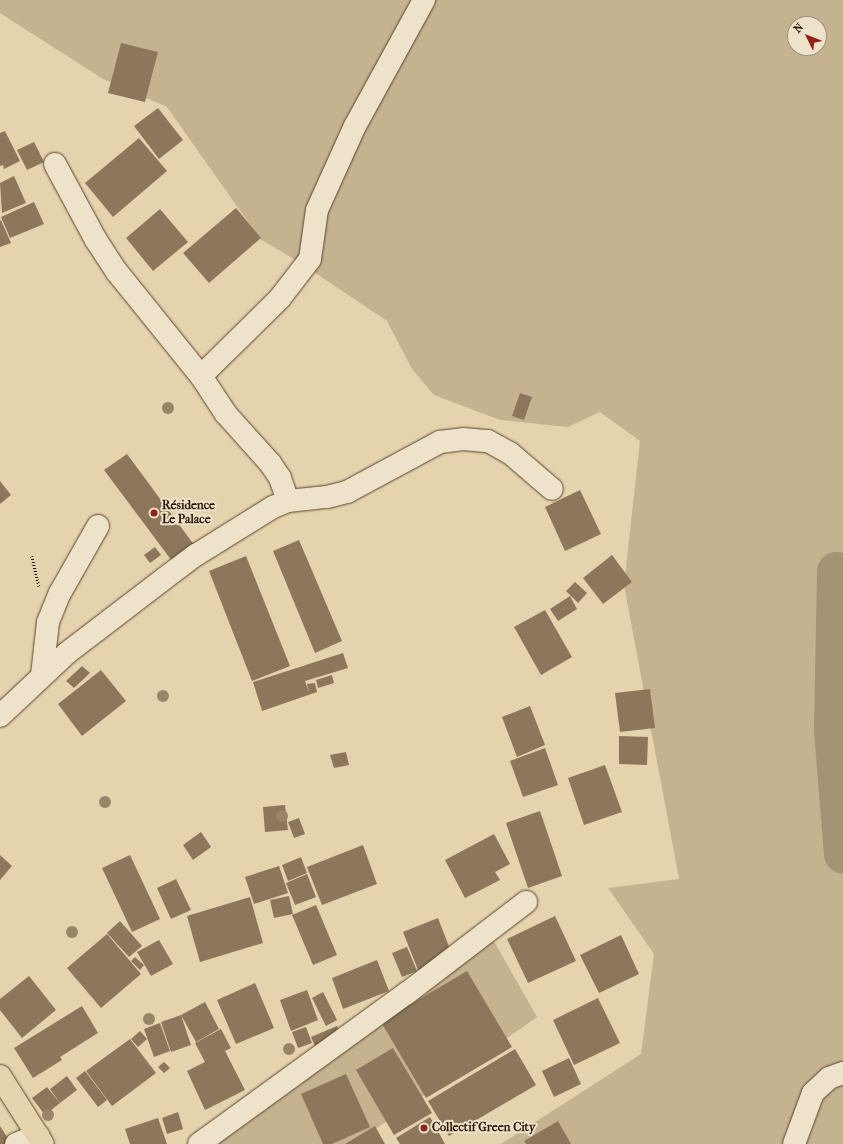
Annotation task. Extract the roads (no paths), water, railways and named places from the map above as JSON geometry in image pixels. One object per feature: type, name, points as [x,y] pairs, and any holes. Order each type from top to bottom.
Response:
[{"type":"main road","points":[[0,1076],[40,1140]]},
{"type":"street","points":[[201,376],[280,298],[310,259],[317,210],[355,126],[424,0]]},
{"type":"street","points":[[55,164],[96,240],[117,272],[201,376],[226,414],[270,463],[280,478],[288,501]]},
{"type":"street","points":[[0,716],[42,675],[196,555],[273,507],[288,501],[327,497],[347,492],[440,442],[463,439],[488,441],[510,453],[552,489]]},
{"type":"street","points":[[42,675],[48,622],[60,593],[98,526]]},
{"type":"street","points":[[198,1144],[408,993],[526,902]]},
{"type":"street","points":[[794,1144],[813,1093],[829,1078],[843,1073]]},
{"type":"street","points":[[16,1144],[40,1140]]},
{"type":"waterway","points":[[836,571],[833,730],[843,854]]},
{"type":"place","name":"Résidence Le Palace","points":[[154,513]]},
{"type":"place","name":"Collectif Green City","points":[[424,1128]]}]
